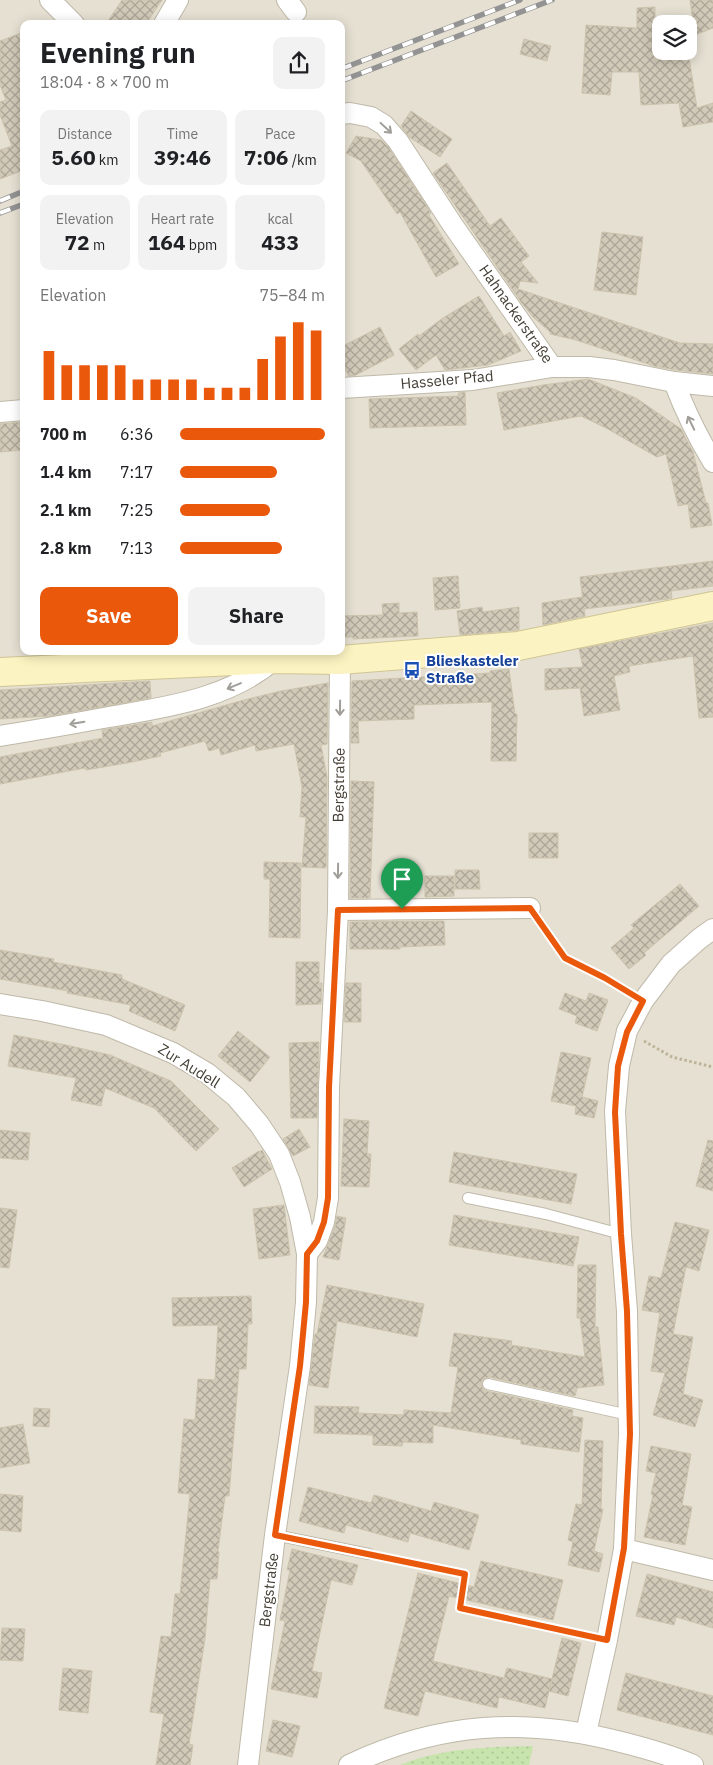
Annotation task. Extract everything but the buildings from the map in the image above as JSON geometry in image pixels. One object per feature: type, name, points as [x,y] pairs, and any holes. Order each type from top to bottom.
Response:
[{"type":"main road","points":[[0,672],[275,659],[340,660],[518,646],[713,606]]},
{"type":"street","points":[[50,0],[70,20]]},
{"type":"street","points":[[166,20],[178,0]]},
{"type":"street","name":"Hahnackerstraße","points":[[345,114],[371,117],[384,125],[398,141],[452,224],[552,367],[589,367],[674,382],[713,386]]},
{"type":"street","name":"Hasseler Pfad","points":[[345,388],[474,380],[552,367]]},
{"type":"street","points":[[674,382],[684,409],[713,462]]},
{"type":"street","points":[[0,412],[20,410]]},
{"type":"street","points":[[0,736],[162,708],[216,694],[260,672],[275,659]]},
{"type":"street","name":"Bergstraße","points":[[248,1765],[275,1535],[300,1366],[306,1302],[307,1254],[317,1241],[324,1222],[328,1198],[329,1087],[338,910],[340,660]]},
{"type":"street","points":[[338,910],[530,908]]},
{"type":"street","points":[[586,1733],[607,1640],[624,1548],[629,1415],[627,1311],[615,1112],[618,1066],[627,1032],[643,1001],[671,964],[699,939],[713,930]]},
{"type":"street","name":"Zur Audell","points":[[0,1004],[106,1025],[173,1053],[214,1079],[236,1098],[259,1124],[279,1154],[290,1182],[300,1217],[307,1254]]},
{"type":"street","points":[[624,1548],[713,1570]]},
{"type":"street","points":[[350,1765],[378,1751],[428,1736],[472,1728],[554,1729],[586,1733],[676,1757],[693,1765]]},
{"type":"lane","points":[[468,1198],[546,1214],[621,1234]]},
{"type":"lane","points":[[488,1384],[629,1415]]},
{"type":"lane","points":[[275,1535],[369,1554]]},
{"type":"path","points":[[530,908],[565,958],[605,978],[643,1001]]},
{"type":"path","points":[[627,1032],[672,1057],[713,1067]]},
{"type":"path","points":[[369,1554],[465,1574],[460,1608],[607,1640]]},
{"type":"shaded area","points":[[0,0],[713,0],[713,1765],[0,1765]]},
{"type":"green space","points":[[533,1746],[529,1765],[400,1765],[416,1759],[449,1752],[482,1748]]},
{"type":"railway","points":[[345,67],[520,0]]},
{"type":"railway","points":[[345,79],[552,0]]},
{"type":"railway","points":[[0,201],[20,193]]},
{"type":"railway","points":[[0,213],[20,206]]},
{"type":"place","name":"Blieskasteler Straße","points":[[412,670]]},
{"type":"route","points":[[530,908],[565,958],[605,978],[643,1001],[627,1032],[618,1066],[615,1112],[627,1311],[630,1434],[624,1548],[607,1640],[460,1608],[465,1574],[275,1535],[300,1366],[306,1302],[307,1254],[317,1241],[324,1222],[328,1198],[329,1087],[338,910],[402,909],[530,908]]}]
